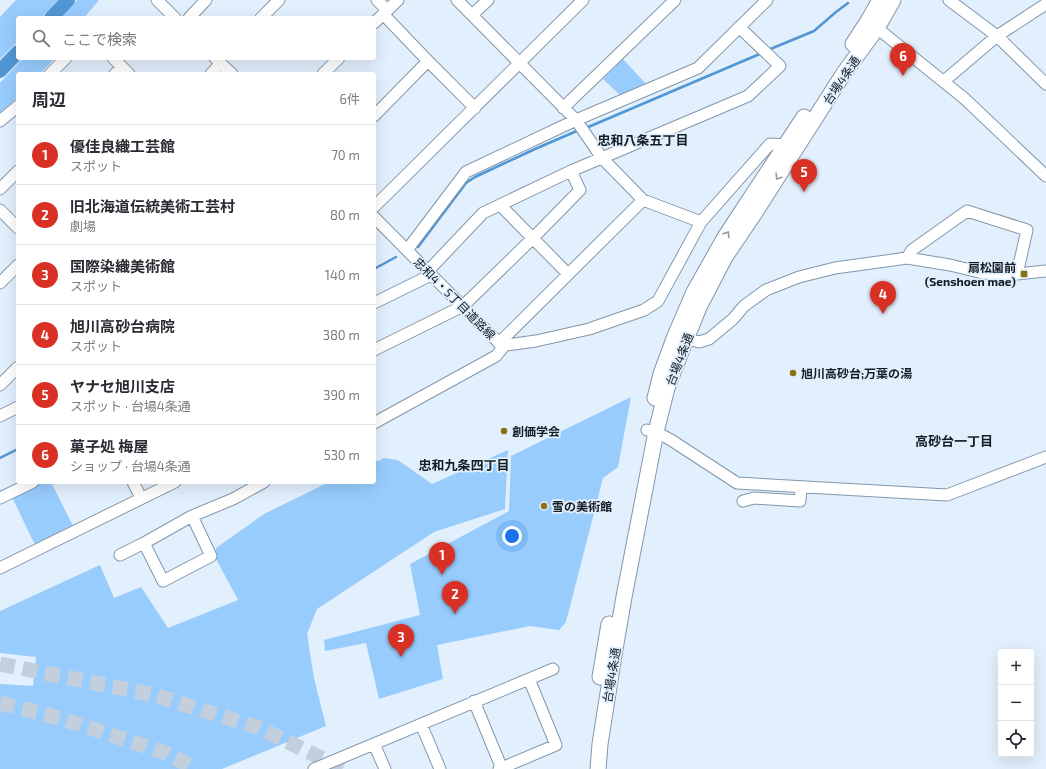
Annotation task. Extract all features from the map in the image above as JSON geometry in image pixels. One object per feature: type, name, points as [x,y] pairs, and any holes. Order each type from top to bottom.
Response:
[{"type":"highway","name":"台場4条通","points":[[872,25],[880,0]]},
{"type":"highway","name":"台場4条通","points":[[598,769],[600,744],[615,648],[661,374],[681,338],[694,292],[725,237],[791,147],[872,25],[893,0]]},
{"type":"highway","name":"台場4条通","points":[[588,769],[590,744],[604,650],[652,431]]},
{"type":"street","points":[[157,0],[173,16]]},
{"type":"street","points":[[191,16],[206,0]]},
{"type":"street","points":[[263,16],[279,0]]},
{"type":"street","points":[[377,0],[385,12],[428,61],[475,108]]},
{"type":"street","points":[[376,21],[398,0]]},
{"type":"street","points":[[457,0],[563,108],[580,127],[602,158],[643,200],[701,222]]},
{"type":"street","points":[[472,15],[488,0]]},
{"type":"street","points":[[376,205],[583,0]]},
{"type":"street","points":[[563,108],[675,0]]},
{"type":"street","points":[[949,0],[996,36],[1045,82]]},
{"type":"street","points":[[407,250],[466,172],[580,127],[698,68],[765,1]]},
{"type":"street","points":[[944,81],[996,36],[1046,4]]},
{"type":"street","points":[[872,25],[944,81],[1044,171]]},
{"type":"street","points":[[376,301],[429,273],[483,213],[571,171],[748,96],[780,66],[739,27]]},
{"type":"street","points":[[52,72],[64,60]]},
{"type":"street","points":[[114,60],[122,72]]},
{"type":"street","points":[[212,72],[219,60],[230,72]]},
{"type":"street","points":[[325,72],[337,60]]},
{"type":"street","points":[[376,114],[428,61]]},
{"type":"street","points":[[0,121],[16,108]]},
{"type":"street","name":"忠和4・5丁目道路線","points":[[376,219],[502,344],[536,341],[589,329],[644,310],[658,301],[701,222],[770,144],[791,147]]},
{"type":"street","points":[[376,349],[463,306],[580,190],[571,171]]},
{"type":"street","points":[[0,188],[16,173]]},
{"type":"street","points":[[376,422],[496,356],[502,344],[568,274],[643,200]]},
{"type":"street","points":[[500,205],[568,274]]},
{"type":"street","points":[[0,210],[16,226]]},
{"type":"street","points":[[907,258],[912,250],[966,211],[1027,230],[1017,274]]},
{"type":"street","points":[[681,338],[699,342],[709,339],[732,319],[744,306],[766,290],[799,277],[836,268],[907,258],[950,265],[983,273],[1017,274],[1046,271]]},
{"type":"street","points":[[0,283],[16,268]]},
{"type":"street","points":[[0,385],[16,369]]},
{"type":"street","points":[[0,416],[16,408]]},
{"type":"street","points":[[652,431],[671,440],[738,483],[947,495],[1046,457]]},
{"type":"street","points":[[0,498],[29,484]]},
{"type":"street","points":[[135,484],[142,498]]},
{"type":"street","points":[[0,568],[171,484]]},
{"type":"street","points":[[120,555],[192,516],[233,499],[260,484]]},
{"type":"street","points":[[743,501],[754,498],[800,502],[801,487]]},
{"type":"street","points":[[144,543],[163,581],[211,556],[192,516]]},
{"type":"street","points":[[321,768],[474,701],[553,669]]},
{"type":"street","points":[[474,701],[501,769],[556,745],[529,679]]},
{"type":"street","points":[[421,724],[440,769]]},
{"type":"street","points":[[374,744],[385,769]]},
{"type":"shaded area","points":[[16,0],[58,0],[43,16],[16,16],[16,43],[0,59],[0,17]]},
{"type":"shaded area","points":[[77,0],[99,0],[86,16],[62,16]]},
{"type":"shaded area","points":[[623,59],[647,85],[621,96],[603,79]]},
{"type":"shaded area","points":[[21,60],[53,60],[42,72],[16,72],[16,99],[0,113],[0,83]]},
{"type":"shaded area","points":[[631,397],[618,467],[603,478],[566,622],[559,630],[530,626],[437,645],[443,679],[379,699],[366,643],[325,651],[324,640],[420,615],[410,564],[509,511],[511,456]]},
{"type":"shaded area","points":[[508,450],[505,509],[434,532],[317,609],[307,634],[314,678],[326,726],[222,769],[0,769],[0,684],[33,686],[36,657],[0,653],[0,611],[100,565],[114,598],[141,587],[168,628],[238,600],[215,557],[216,548],[264,514],[325,484],[376,484],[376,460],[379,461],[383,458],[398,460],[432,484]]},
{"type":"shaded area","points":[[38,484],[52,484],[74,528],[36,547],[12,497]]},
{"type":"waterway","points":[[53,16],[68,0]]},
{"type":"waterway","points":[[768,50],[814,31],[848,3]]},
{"type":"waterway","points":[[586,128],[762,53]]},
{"type":"waterway","points":[[0,71],[16,54]]},
{"type":"waterway","points":[[418,247],[466,183],[475,177],[579,130]]},
{"type":"waterway","points":[[376,268],[396,257]]},
{"type":"waterway","points":[[0,458],[16,450]]},
{"type":"tunnel","points":[[0,664],[155,695],[259,728],[344,769]]},
{"type":"tunnel","points":[[0,703],[63,719],[166,753],[196,769]]},
{"type":"place","name":"菓子処 梅屋","points":[[903,76]]},
{"type":"place","name":"ヤナセ旭川支店","points":[[804,192]]},
{"type":"place","name":"扇松園前 (Senshoen mae)","points":[[1024,274]]},
{"type":"place","name":"旭川高砂台病院","points":[[883,314]]},
{"type":"place","name":"旭川高砂台;万葉の湯","points":[[793,373]]},
{"type":"place","name":"創価学会","points":[[504,431]]},
{"type":"place","name":"雪の美術館","points":[[544,506]]},
{"type":"place","name":"優佳良織工芸館","points":[[442,575]]},
{"type":"place","name":"旧北海道伝統美術工芸村","points":[[455,614]]},
{"type":"place","name":"国際染織美術館","points":[[401,657]]},
{"type":"district","name":"忠和八条五丁目","points":[[643,140]]},
{"type":"district","name":"高砂台一丁目","points":[[954,441]]},
{"type":"district","name":"忠和九条四丁目","points":[[464,465]]}]
